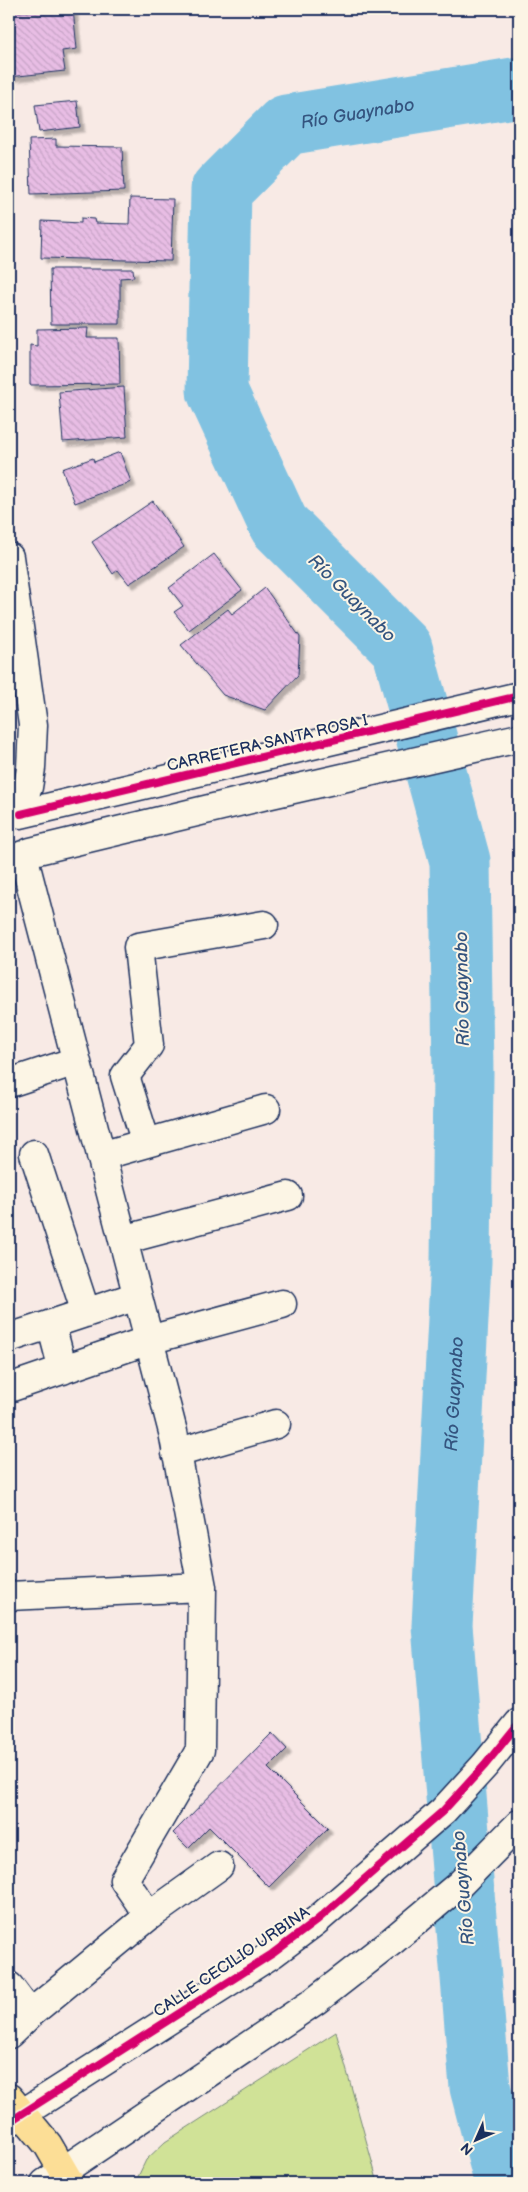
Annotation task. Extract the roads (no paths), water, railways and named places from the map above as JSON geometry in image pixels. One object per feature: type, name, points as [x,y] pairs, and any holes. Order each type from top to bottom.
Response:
[{"type":"main road","points":[[13,2111],[48,2144],[59,2179]]},
{"type":"street","points":[[9,557],[33,725],[28,787],[14,815],[30,819],[38,833],[36,843],[17,855]]},
{"type":"street","name":"CARRETERA SANTA ROSA I","points":[[14,815],[515,697]]},
{"type":"street","points":[[17,855],[263,796],[518,738]]},
{"type":"street","points":[[17,855],[76,1061],[173,1432],[202,1587],[200,1750],[124,1880],[149,1916]]},
{"type":"street","points":[[146,1143],[125,1076],[149,1045],[138,947],[264,925]]},
{"type":"street","points":[[9,1083],[76,1061]]},
{"type":"street","points":[[101,1156],[266,1110]]},
{"type":"street","points":[[34,1154],[86,1313]]},
{"type":"street","points":[[123,1240],[288,1196]]},
{"type":"street","points":[[9,1338],[138,1296]]},
{"type":"street","points":[[9,1388],[149,1340],[282,1304]]},
{"type":"street","points":[[51,1324],[63,1370]]},
{"type":"street","points":[[176,1453],[276,1424]]},
{"type":"street","points":[[9,1596],[202,1587]]},
{"type":"street","name":"CALLE CECILIO URBINA","points":[[13,2111],[272,1954],[316,1922],[443,1811],[485,1765],[519,1723]]},
{"type":"street","points":[[59,2179],[338,1984],[459,1885],[519,1824]]},
{"type":"street","points":[[9,2034],[30,2014],[149,1916],[219,1866]]},
{"type":"street","points":[[9,1986],[30,2014]]},
{"type":"waterway","name":"Río Guaynabo","points":[[505,2183],[480,2087],[442,1626],[461,1262],[463,1073],[460,861],[402,648],[279,525],[217,391],[221,190],[286,125],[519,87]]}]
